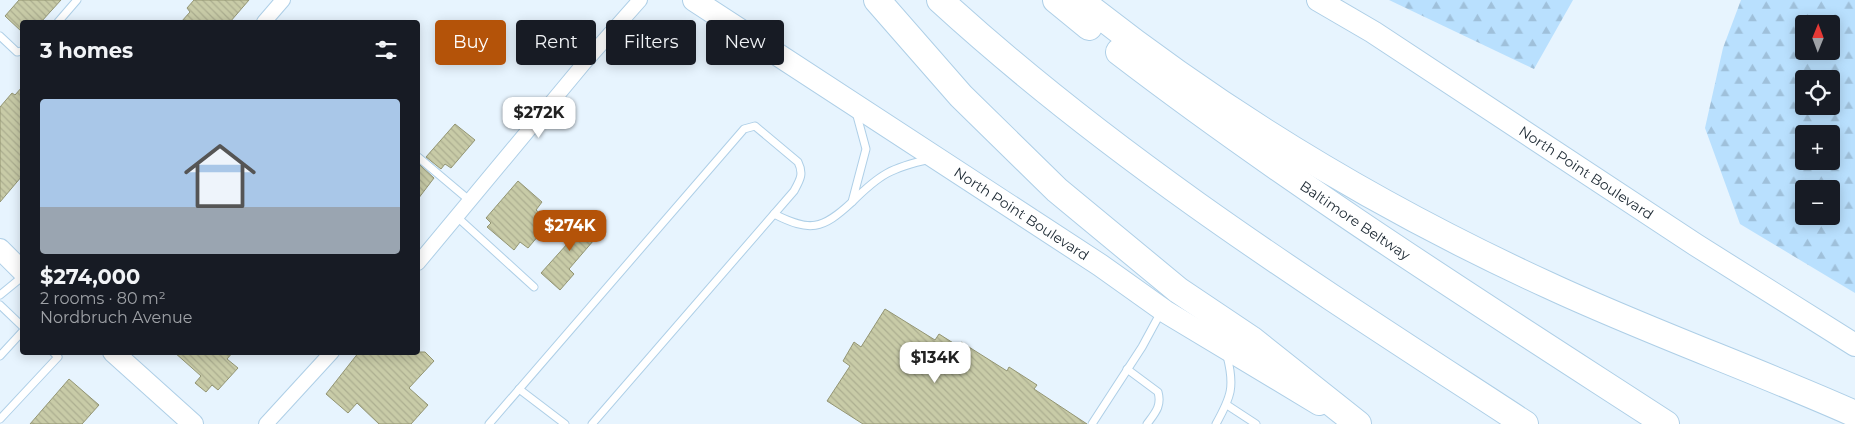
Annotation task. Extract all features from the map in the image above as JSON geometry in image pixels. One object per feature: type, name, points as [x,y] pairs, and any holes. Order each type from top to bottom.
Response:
[{"type":"highway","points":[[877,0],[961,96],[1057,190],[1178,290],[1251,339],[1358,424]]},
{"type":"highway","points":[[940,0],[1063,106],[1164,184],[1293,272],[1525,424]]},
{"type":"highway","name":"Baltimore Beltway","points":[[1056,0],[1108,44],[1207,119],[1333,208],[1666,424]]},
{"type":"highway","points":[[1080,0],[1118,31],[1233,111],[1297,152],[1430,228],[1550,286],[1855,414]]},
{"type":"main road","name":"North Point Boulevard","points":[[694,0],[1100,265],[1162,309],[1352,424]]},
{"type":"main road","name":"North Point Boulevard","points":[[1318,0],[1373,32],[1696,245],[1855,345]]},
{"type":"street","points":[[266,20],[283,0]]},
{"type":"street","points":[[420,261],[585,62],[640,0]]},
{"type":"street","points":[[0,249],[20,269]]},
{"type":"street","points":[[116,355],[193,424]]},
{"type":"street","points":[[266,424],[329,355]]},
{"type":"lane","points":[[60,20],[77,0]]},
{"type":"lane","points":[[0,36],[17,52],[20,51]]},
{"type":"lane","points":[[852,202],[866,149],[853,102]]},
{"type":"lane","points":[[489,424],[744,129],[755,126],[798,162],[802,169],[801,178],[794,191],[592,424]]},
{"type":"lane","points":[[774,214],[797,226],[816,226],[834,219],[873,181],[887,171],[936,158]]},
{"type":"lane","points":[[420,159],[469,200]]},
{"type":"lane","points":[[456,216],[534,287]]},
{"type":"lane","points":[[0,295],[20,280]]},
{"type":"lane","points":[[0,305],[20,324]]},
{"type":"lane","points":[[1092,424],[1162,309]]},
{"type":"lane","points":[[0,356],[20,334]]},
{"type":"lane","points":[[1216,424],[1230,398],[1231,373],[1225,348]]},
{"type":"lane","points":[[0,419],[58,357],[56,355]]},
{"type":"lane","points":[[1127,369],[1158,392],[1160,400],[1158,409],[1146,424]]},
{"type":"lane","points":[[519,389],[565,424]]},
{"type":"lane","points":[[1227,405],[1256,424]]},
{"type":"green space","points":[[1389,0],[1573,0],[1534,69]]},
{"type":"green space","points":[[1741,0],[1855,0],[1855,293],[1740,224],[1705,128],[1723,48]]},
{"type":"building","points":[[19,0],[61,0],[43,20],[20,20],[20,30],[5,16]]},
{"type":"building","points":[[194,0],[249,0],[232,20],[183,20],[190,12],[187,8]]},
{"type":"building","points":[[20,89],[20,178],[0,202],[0,107],[12,93],[15,95]]},
{"type":"building","points":[[455,124],[475,140],[451,168],[445,164],[441,169],[426,157]]},
{"type":"building","points":[[420,165],[434,178],[420,196]]},
{"type":"building","points":[[518,181],[542,202],[536,210],[550,222],[528,248],[520,242],[514,250],[487,227],[491,223],[486,218]]},
{"type":"building","points":[[569,219],[579,228],[586,220],[600,233],[569,269],[574,274],[560,290],[541,273],[568,243],[556,233]]},
{"type":"building","points":[[885,309],[935,340],[939,334],[958,346],[961,342],[1007,371],[1009,367],[1037,385],[1034,389],[1087,424],[863,424],[827,401],[850,366],[843,361],[854,342],[861,347]]},
{"type":"building","points":[[420,352],[425,352],[434,361],[409,388],[428,405],[411,424],[379,424],[357,403],[348,413],[326,394],[357,355],[420,355]]},
{"type":"building","points":[[177,355],[230,355],[227,359],[238,368],[218,390],[212,385],[206,392],[195,383],[201,376]]},
{"type":"building","points":[[69,379],[99,405],[82,424],[30,424]]}]
